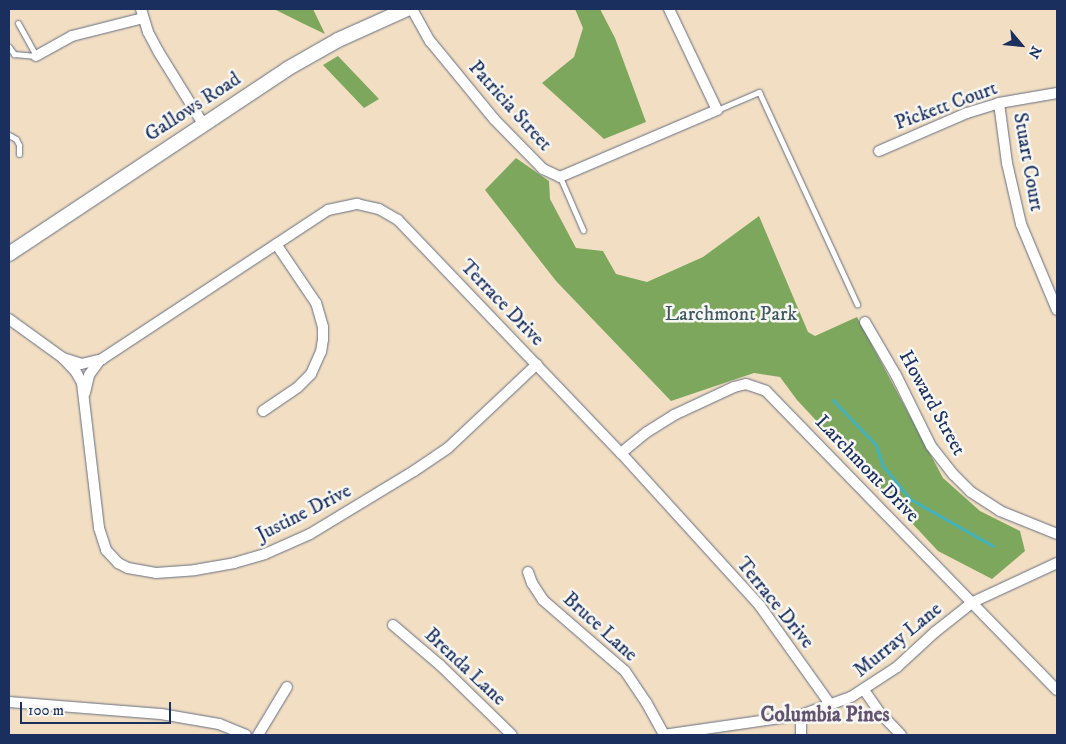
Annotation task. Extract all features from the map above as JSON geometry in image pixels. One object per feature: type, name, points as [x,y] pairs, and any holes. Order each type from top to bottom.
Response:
[{"type":"main road","name":"Gallows Road","points":[[9,254],[203,124],[312,54],[407,9]]},
{"type":"street","name":"Patricia Street","points":[[412,9],[430,41],[494,119],[543,169],[560,177]]},
{"type":"street","points":[[560,177],[717,110],[669,9]]},
{"type":"street","points":[[36,56],[72,36],[142,13],[158,50],[203,124]]},
{"type":"street","name":"Pickett Court","points":[[879,151],[934,126],[999,103],[1057,93]]},
{"type":"street","name":"Stuart Court","points":[[999,103],[1007,163],[1021,224],[1057,310]]},
{"type":"street","name":"Terrace Drive","points":[[63,358],[81,364],[102,359],[318,216],[337,207],[357,204],[369,205],[379,209],[398,220],[621,453],[760,606],[830,704]]},
{"type":"street","points":[[263,411],[298,387],[311,374],[321,352],[323,340],[323,327],[316,303],[276,244]]},
{"type":"street","name":"Justine Drive","points":[[9,319],[63,358],[76,372],[85,395],[101,539],[106,550],[118,563],[128,568],[156,573],[195,570],[234,563],[260,556],[310,534],[414,471],[448,448],[537,364]]},
{"type":"street","name":"Howard Street","points":[[865,322],[889,363],[931,446],[954,475],[971,492],[1000,511],[1057,534]]},
{"type":"street","points":[[85,395],[89,375],[102,359]]},
{"type":"street","name":"Larchmont Drive","points":[[621,453],[647,432],[696,404],[734,387],[746,384],[766,390],[1057,690]]},
{"type":"street","name":"Murray Lane","points":[[664,735],[801,715],[864,690],[897,667],[935,632],[973,602],[1057,563]]},
{"type":"street","name":"Bruce Lane","points":[[528,572],[532,583],[543,600],[625,671],[646,702],[664,735]]},
{"type":"street","name":"Brenda Lane","points":[[394,625],[440,665],[512,735]]},
{"type":"street","points":[[258,735],[287,687]]},
{"type":"street","points":[[864,690],[881,714],[901,735]]},
{"type":"street","points":[[9,702],[161,714],[220,724],[246,735]]},
{"type":"street","points":[[801,715],[802,735]]},
{"type":"lane","points":[[18,23],[36,56]]},
{"type":"lane","points":[[9,47],[14,54],[36,56]]},
{"type":"lane","points":[[717,110],[759,92],[857,304]]},
{"type":"lane","points":[[9,135],[16,139],[19,145],[19,154]]},
{"type":"lane","points":[[560,177],[583,230]]},
{"type":"green space","points":[[274,9],[313,9],[325,34],[302,23]]},
{"type":"green space","points":[[575,9],[600,9],[615,38],[646,122],[604,139],[542,83],[574,57],[583,28]]},
{"type":"green space","points":[[338,56],[379,99],[364,108],[323,65]]},
{"type":"green space","name":"Larchmont Park","points":[[516,158],[549,181],[550,199],[576,248],[603,251],[616,274],[647,282],[703,257],[759,216],[808,332],[815,336],[857,317],[943,478],[980,511],[1020,531],[1025,551],[992,579],[938,551],[797,400],[780,377],[754,373],[671,401],[556,281],[485,190]]},
{"type":"waterway","points":[[833,400],[876,445],[883,466],[910,499],[993,546]]},
{"type":"district","name":"Columbia Pines","points":[[825,715]]}]
